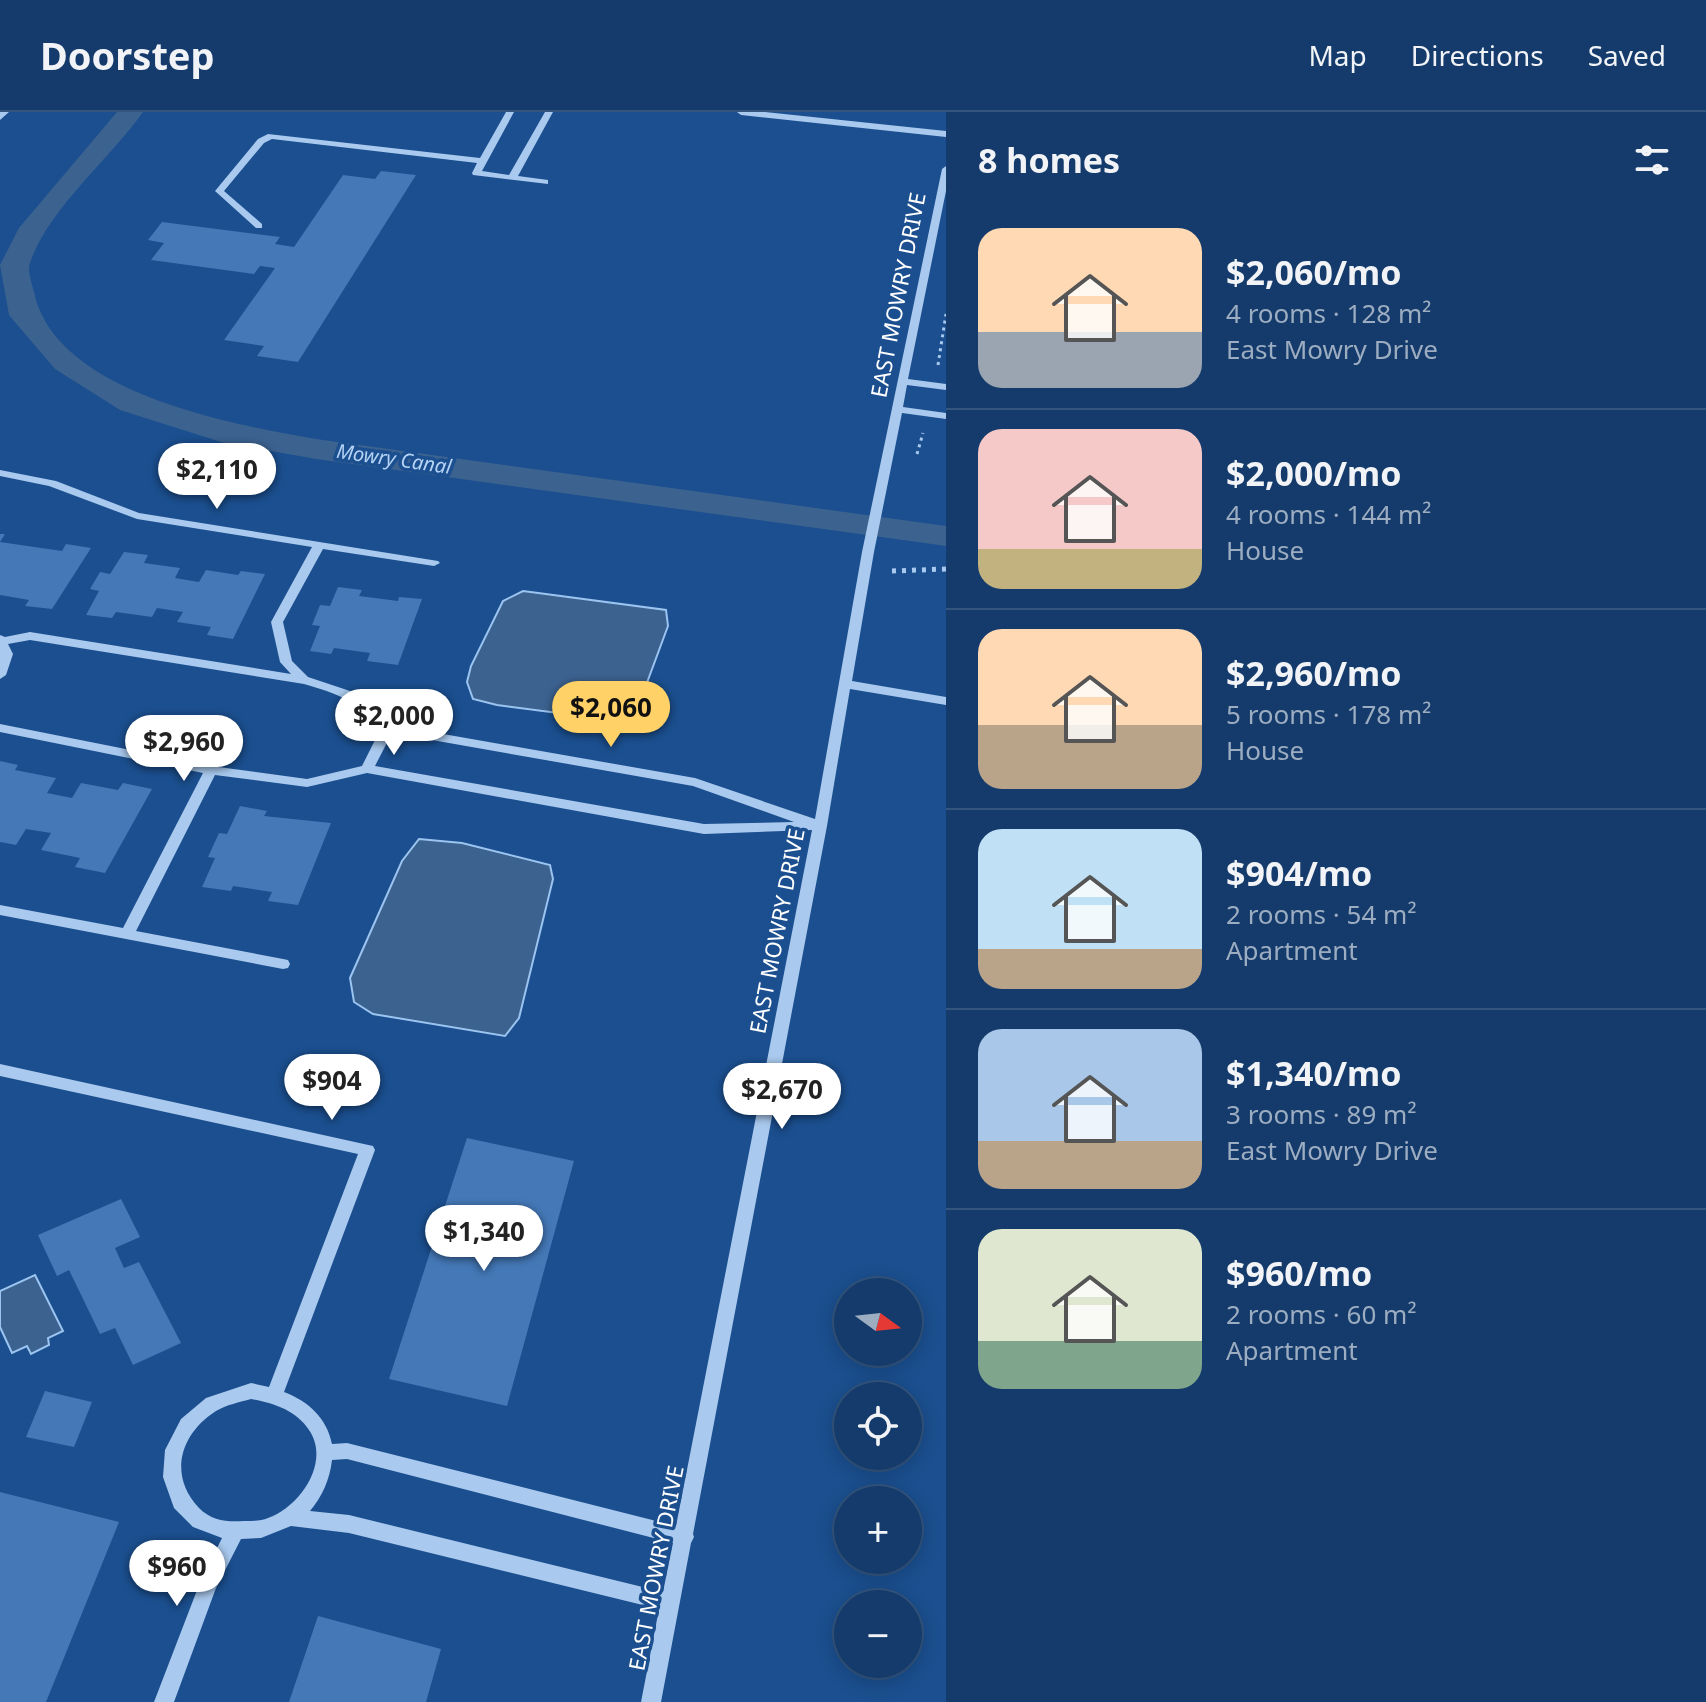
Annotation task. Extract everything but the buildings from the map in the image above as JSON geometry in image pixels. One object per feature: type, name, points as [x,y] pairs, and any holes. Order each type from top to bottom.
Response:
[{"type":"street","points":[[0,117],[5,112]]},
{"type":"street","points":[[510,112],[476,173],[545,182]]},
{"type":"street","points":[[512,178],[549,112]]},
{"type":"street","points":[[741,112],[946,134]]},
{"type":"street","points":[[259,226],[219,191],[261,141],[271,136],[483,161]]},
{"type":"street","name":"EAST MOWRY DRIVE","points":[[651,1702],[820,826],[868,552],[946,169]]},
{"type":"street","points":[[904,382],[946,387]]},
{"type":"street","points":[[898,409],[946,416]]},
{"type":"street","points":[[0,473],[52,483],[137,516],[434,563]]},
{"type":"street","points":[[304,680],[286,662],[277,622],[319,545]]},
{"type":"street","points":[[0,675],[7,654],[1,640],[30,636],[304,680],[340,690],[371,705],[388,728],[695,782],[820,826]]},
{"type":"street","points":[[844,684],[946,701]]},
{"type":"street","points":[[0,728],[211,770],[307,783],[367,769],[704,829],[820,826]]},
{"type":"street","points":[[367,769],[388,728]]},
{"type":"street","points":[[127,934],[211,770]]},
{"type":"street","points":[[0,910],[283,964]]},
{"type":"street","points":[[0,1070],[367,1150],[275,1394]]},
{"type":"street","points":[[251,1391],[275,1394],[295,1402],[310,1416],[320,1433],[324,1453],[321,1477],[309,1499],[290,1517],[266,1528],[234,1533],[209,1526],[189,1512],[175,1493],[170,1470],[174,1446],[185,1424],[203,1407],[226,1395],[251,1391]]},
{"type":"street","points":[[324,1453],[347,1451],[685,1537]]},
{"type":"street","points":[[290,1517],[349,1524],[671,1603]]},
{"type":"street","points":[[164,1702],[208,1585],[234,1533]]},
{"type":"path","points":[[892,558],[890,571],[946,569]]},
{"type":"water","points":[[523,591],[666,610],[668,626],[635,715],[620,721],[473,699],[467,682],[471,666],[503,601]]},
{"type":"water","points":[[419,839],[462,843],[550,865],[553,879],[519,1018],[505,1036],[373,1014],[354,1002],[350,978],[402,861]]},
{"type":"water","points":[[35,1275],[63,1331],[48,1338],[49,1345],[31,1354],[27,1346],[12,1353],[0,1327],[0,1291]]},
{"type":"waterway","name":"Mowry Canal","points":[[130,112],[33,228],[14,266],[24,315],[66,363],[131,403],[221,432],[316,449],[946,536]]}]
